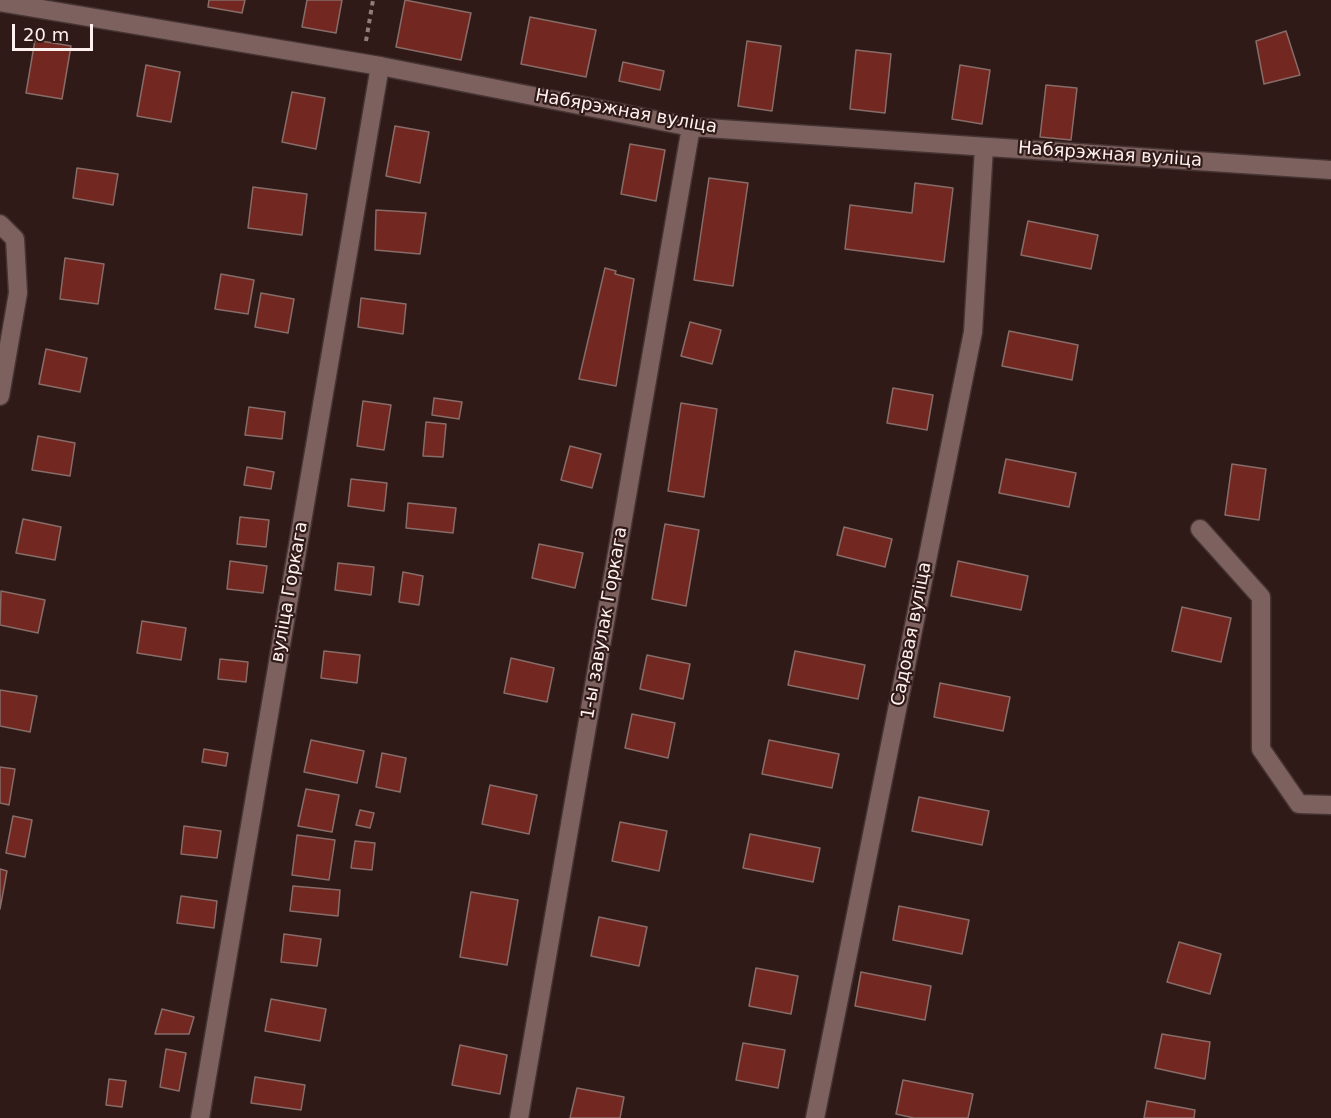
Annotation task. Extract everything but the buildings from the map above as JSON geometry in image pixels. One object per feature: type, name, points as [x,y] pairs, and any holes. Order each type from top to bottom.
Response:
[{"type":"street","name":"Набярэжная вуліца","points":[[0,2],[371,64],[691,127],[1331,170]]},
{"type":"street","name":"вуліца Горкага","points":[[200,1118],[371,64]]},
{"type":"street","name":"1-ы завулак Горкага","points":[[519,1118],[691,127]]},
{"type":"street","name":"Садовая вуліца","points":[[814,1118],[973,332],[984,147]]},
{"type":"street","points":[[0,224],[15,238],[18,293],[0,396]]},
{"type":"street","points":[[1200,529],[1262,597],[1261,749],[1299,804],[1331,805]]},
{"type":"path","points":[[371,64],[373,0]]}]
